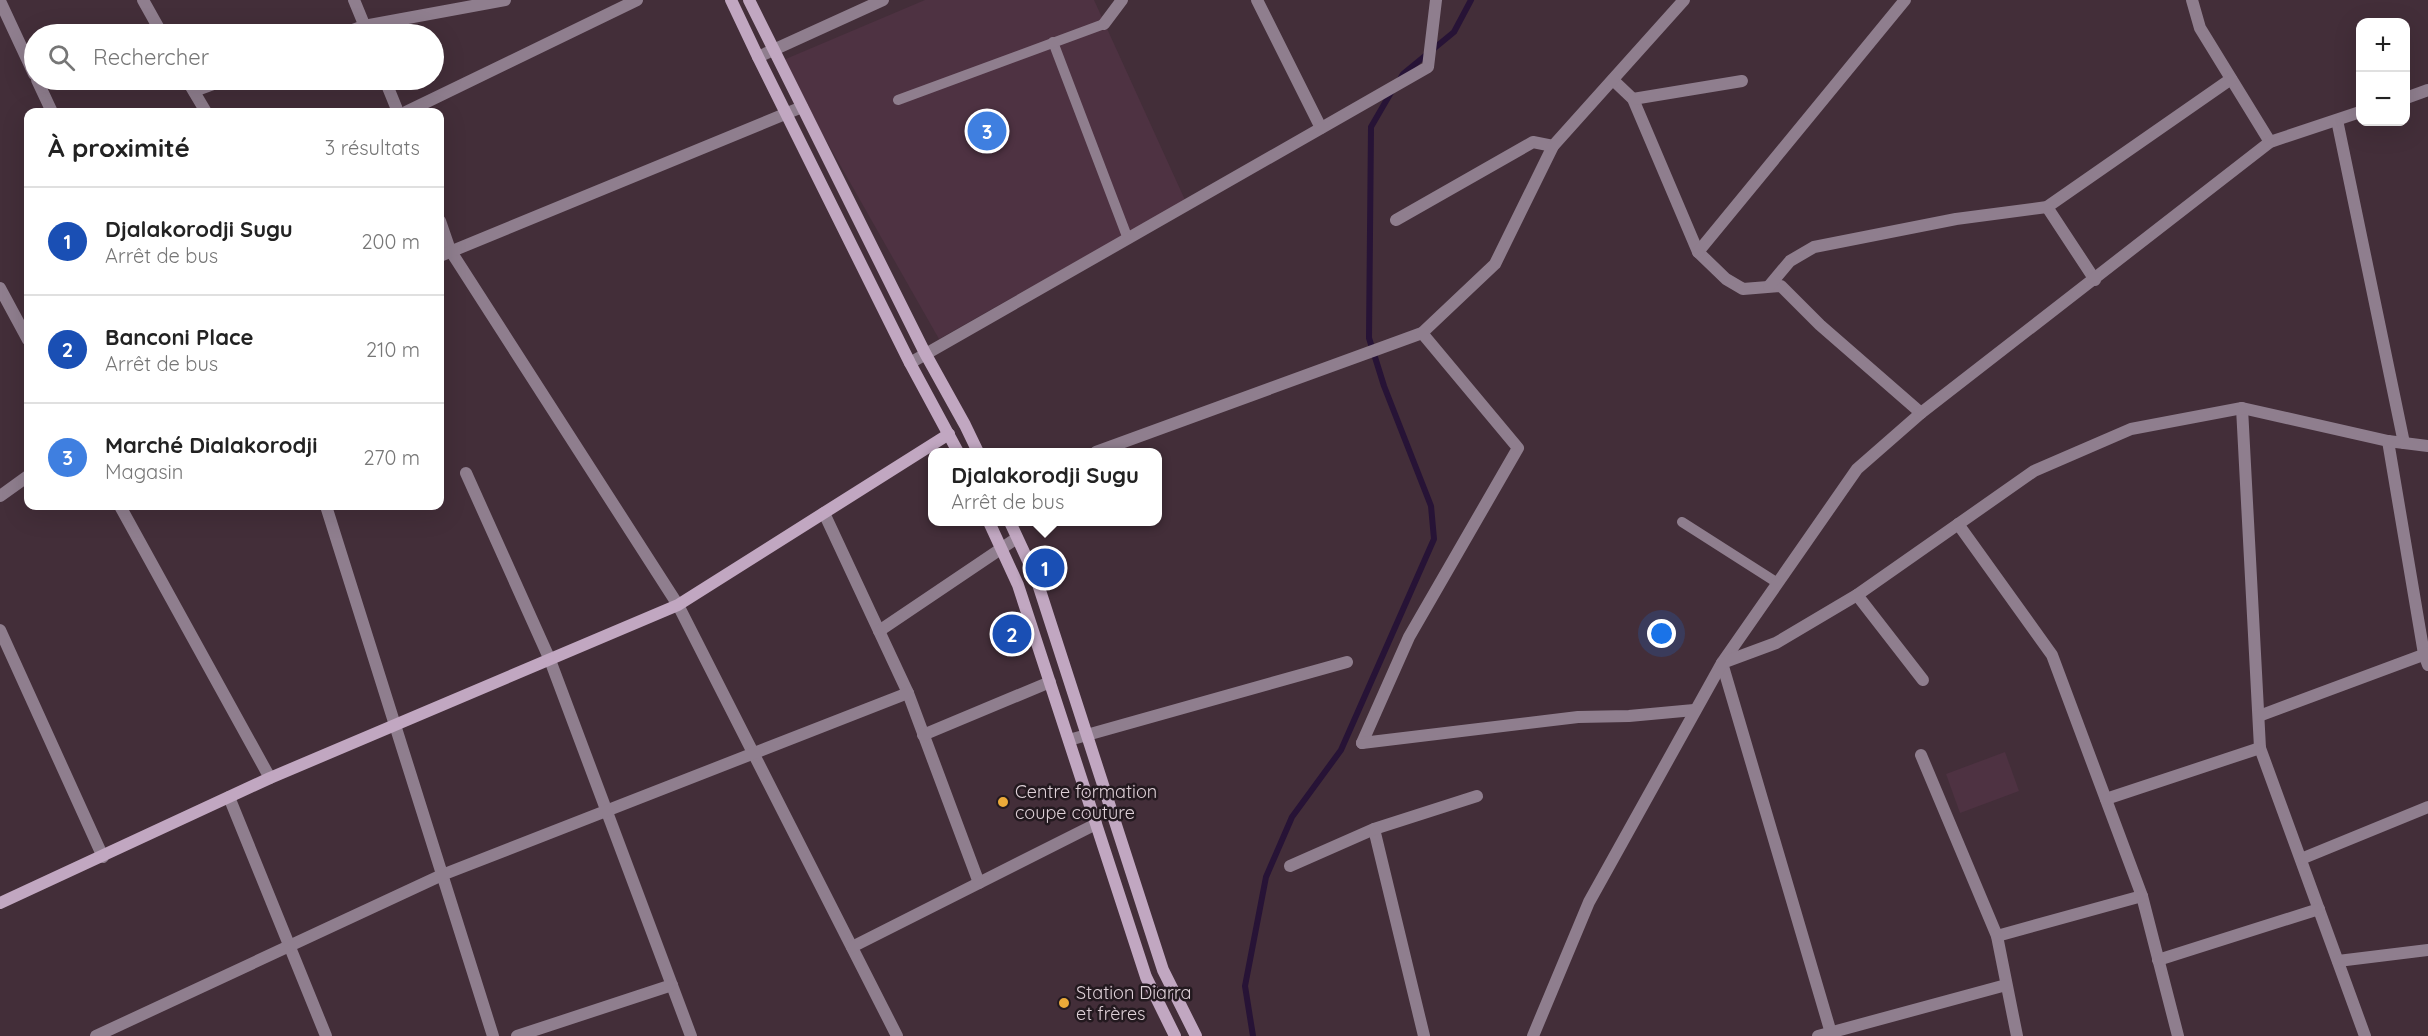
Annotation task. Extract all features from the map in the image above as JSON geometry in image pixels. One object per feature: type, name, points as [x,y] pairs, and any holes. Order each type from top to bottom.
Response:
[{"type":"main road","points":[[731,0],[910,363],[956,448]]},
{"type":"main road","points":[[749,0],[925,353],[976,448]]},
{"type":"main road","points":[[0,903],[270,778],[678,605],[949,434]]},
{"type":"main road","points":[[991,526],[1018,585],[1146,976],[1175,1036]]},
{"type":"main road","points":[[1012,526],[1036,578],[1162,970],[1196,1036]]},
{"type":"street","points":[[142,0],[156,24]]},
{"type":"street","points":[[354,0],[364,24]]},
{"type":"street","points":[[394,24],[505,0]]},
{"type":"street","points":[[414,108],[637,0]]},
{"type":"street","points":[[758,57],[883,0]]},
{"type":"street","points":[[1104,24],[1122,0]]},
{"type":"street","points":[[1257,0],[1322,128]]},
{"type":"street","points":[[910,363],[1428,67],[1436,0]]},
{"type":"street","points":[[1110,448],[1422,333],[1495,264],[1553,146],[1684,0]]},
{"type":"street","points":[[1698,252],[1905,0]]},
{"type":"street","points":[[2192,0],[2200,28],[2271,142]]},
{"type":"street","points":[[0,1],[24,53]]},
{"type":"street","points":[[1769,286],[1790,261],[1814,247],[1956,219],[2047,207],[2231,79]]},
{"type":"street","points":[[1613,80],[1633,99],[1698,252],[1726,279],[1743,289],[1781,286],[1820,325],[1921,413]]},
{"type":"street","points":[[1633,99],[1742,81]]},
{"type":"street","points":[[42,90],[50,108]]},
{"type":"street","points":[[194,90],[204,108]]},
{"type":"street","points":[[389,90],[396,108]]},
{"type":"street","points":[[2410,97],[2428,90]]},
{"type":"street","points":[[802,108],[445,253],[678,605],[897,1036]]},
{"type":"street","points":[[1533,1036],[1589,902],[1694,710],[1776,582],[1857,469],[1921,413],[2271,142],[2356,114]]},
{"type":"street","points":[[2337,120],[2404,443]]},
{"type":"street","points":[[1396,220],[1533,142],[1553,146]]},
{"type":"street","points":[[2047,207],[2095,280]]},
{"type":"street","points":[[0,288],[24,333]]},
{"type":"street","points":[[1422,333],[1518,448],[1409,637],[1362,743],[1578,717],[1629,716],[1694,710]]},
{"type":"street","points":[[1722,663],[1776,643],[1857,595],[2034,471],[2131,429],[2242,408],[2388,441],[2428,446]]},
{"type":"street","points":[[2242,408],[2260,748],[2365,1036]]},
{"type":"street","points":[[949,434],[965,425]]},
{"type":"street","points":[[2259,716],[2427,657],[2388,441]]},
{"type":"street","points":[[466,473],[550,660],[691,1036]]},
{"type":"street","points":[[0,496],[24,479]]},
{"type":"street","points":[[122,510],[270,778]]},
{"type":"street","points":[[327,510],[493,1036]]},
{"type":"street","points":[[824,513],[908,693],[979,883]]},
{"type":"street","points":[[1958,524],[2052,655],[2142,896],[2178,1036]]},
{"type":"street","points":[[879,631],[1017,538]]},
{"type":"street","points":[[1857,595],[1923,680]]},
{"type":"street","points":[[0,630],[103,857]]},
{"type":"street","points":[[1069,740],[1347,662]]},
{"type":"street","points":[[1722,663],[1824,1034],[2006,985]]},
{"type":"street","points":[[923,735],[1050,682]]},
{"type":"street","points":[[96,1036],[442,875],[908,693]]},
{"type":"street","points":[[2106,799],[2260,748]]},
{"type":"street","points":[[1921,755],[1996,936],[2017,1036]]},
{"type":"street","points":[[1290,866],[1374,830],[1477,796]]},
{"type":"street","points":[[230,797],[326,1036]]},
{"type":"street","points":[[2301,859],[2428,807]]},
{"type":"street","points":[[852,947],[1096,824]]},
{"type":"street","points":[[1374,830],[1424,1036]]},
{"type":"street","points":[[1996,936],[2142,896]]},
{"type":"street","points":[[2158,960],[2319,909]]},
{"type":"street","points":[[2338,961],[2428,950]]},
{"type":"street","points":[[517,1036],[672,985]]},
{"type":"lane","points":[[898,100],[1104,24]]},
{"type":"lane","points":[[1053,42],[1128,239]]},
{"type":"lane","points":[[1682,522],[1776,582]]},
{"type":"shaded area","points":[[925,0],[1094,0],[1185,200],[939,339],[781,61]]},
{"type":"shaded area","points":[[2005,752],[2019,791],[1960,813],[1946,774]]},
{"type":"waterway","points":[[1399,81],[1403,74],[1454,32],[1471,0]]},
{"type":"waterway","points":[[1253,1036],[1245,986],[1266,877],[1292,817],[1341,750],[1434,539],[1431,506],[1384,386],[1369,338],[1371,127],[1393,89]]},
{"type":"place","name":"Marché Dialakorodji","points":[[987,131]]},
{"type":"place","name":"Djalakorodji Sugu","points":[[1045,568]]},
{"type":"place","name":"Banconi Place","points":[[1012,634]]},
{"type":"place","name":"Centre formation coupe couture","points":[[1003,802]]},
{"type":"place","name":"Station Diarra et frères","points":[[1064,1003]]}]
